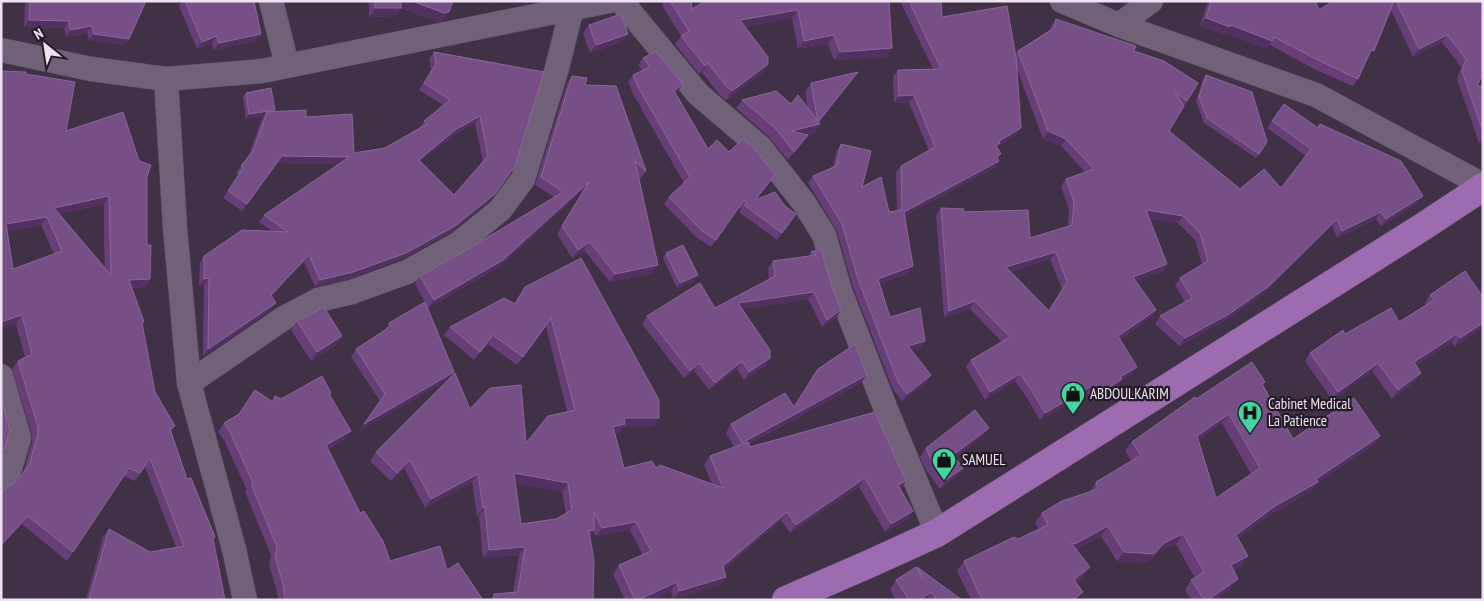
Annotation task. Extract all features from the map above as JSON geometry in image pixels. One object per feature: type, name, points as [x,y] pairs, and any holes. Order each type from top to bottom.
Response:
[{"type":"main road","points":[[786,600],[937,533],[1424,226],[1483,186]]},
{"type":"street","points":[[271,1],[287,65]]},
{"type":"street","points":[[1,50],[91,69],[166,79],[262,71],[609,1]]},
{"type":"street","points":[[621,1],[698,94],[760,147],[804,203],[824,235],[840,291],[937,533]]},
{"type":"street","points":[[1062,1],[1119,25],[1316,95],[1483,186]]},
{"type":"street","points":[[1119,25],[1151,1]]},
{"type":"street","points":[[189,383],[284,318],[318,300],[352,292],[407,272],[458,244],[500,210],[523,179],[557,68],[572,8]]},
{"type":"street","points":[[166,79],[175,228],[189,383],[234,549],[245,600]]},
{"type":"street","points":[[1,376],[19,438],[10,469],[1,480]]},
{"type":"building","points":[[30,1],[146,1],[129,39],[94,34],[92,26],[70,30],[69,21],[29,20]]},
{"type":"building","points":[[185,1],[254,1],[261,34],[219,43],[217,36],[202,42]]},
{"type":"building","points":[[375,1],[401,1],[401,8],[375,8]]},
{"type":"building","points":[[412,1],[453,1],[449,12],[444,13]]},
{"type":"building","points":[[670,1],[691,1],[692,9],[705,1],[889,1],[892,48],[840,52],[834,35],[804,41],[798,10],[740,20],[768,57],[768,64],[732,91],[708,63],[705,66],[681,36],[689,31]]},
{"type":"building","points":[[909,1],[941,1],[942,17],[1007,6],[1016,57],[1021,128],[999,141],[1000,143],[996,145],[1001,154],[997,157],[999,161],[904,212],[913,266],[878,279],[890,317],[920,308],[925,341],[908,346],[931,375],[907,394],[898,382],[858,279],[842,224],[813,176],[836,166],[841,144],[871,151],[862,187],[881,177],[889,212],[902,210],[901,166],[935,147],[914,95],[899,96],[898,70],[941,69]]},
{"type":"building","points":[[1211,1],[1315,1],[1319,10],[1333,1],[1394,1],[1374,51],[1371,50],[1358,79],[1274,37],[1272,41],[1231,25],[1230,27],[1206,18]]},
{"type":"building","points":[[1396,1],[1483,1],[1483,73],[1477,86],[1483,86],[1483,132],[1462,71],[1466,59],[1447,35],[1419,49]]},
{"type":"building","points":[[621,14],[628,34],[596,45],[589,25]]},
{"type":"building","points":[[1056,19],[1136,46],[1134,51],[1164,61],[1198,83],[1187,101],[1175,92],[1184,106],[1169,131],[1240,189],[1264,169],[1281,188],[1311,149],[1272,121],[1284,104],[1318,128],[1320,124],[1401,161],[1423,196],[1386,219],[1381,212],[1342,231],[1337,219],[1269,286],[1229,314],[1185,338],[1160,316],[1192,298],[1180,278],[1208,261],[1200,233],[1183,216],[1146,210],[1167,264],[1133,277],[1156,310],[1118,336],[1137,367],[1120,377],[1122,379],[1098,395],[1092,386],[1045,413],[1020,374],[990,392],[971,360],[1010,337],[975,301],[949,311],[941,208],[964,209],[963,212],[1028,210],[1030,238],[1072,225],[1074,202],[1066,179],[1094,169],[1066,139],[1048,131],[1018,51],[1054,28]],"holes":[[[1056,252],[1067,282],[1049,311],[1006,267]]]},
{"type":"building","points":[[656,51],[683,84],[674,91],[708,149],[717,140],[729,152],[743,139],[755,149],[775,175],[755,200],[775,192],[785,206],[796,214],[782,233],[744,205],[747,204],[744,200],[716,240],[701,230],[669,197],[690,177],[633,75],[650,67],[643,58]]},
{"type":"building","points":[[434,52],[544,72],[515,166],[495,194],[455,226],[406,253],[353,272],[320,280],[309,255],[271,295],[276,303],[208,349],[209,278],[204,279],[204,256],[242,230],[288,232],[264,215],[349,157],[282,156],[247,204],[228,191],[243,168],[241,166],[253,151],[267,112],[306,110],[306,117],[352,114],[354,153],[385,148],[427,124],[424,121],[450,100],[424,83],[436,64]],"holes":[[[480,116],[488,156],[454,195],[419,160],[455,130]]]},
{"type":"building","points":[[1,71],[26,72],[26,74],[75,82],[66,131],[123,112],[139,161],[151,165],[147,177],[147,245],[151,245],[150,279],[129,280],[144,322],[142,323],[155,392],[175,426],[170,429],[187,479],[191,478],[215,537],[213,538],[225,600],[89,600],[109,529],[150,552],[184,546],[150,458],[140,473],[129,468],[73,552],[28,516],[1,545],[1,494],[17,481],[29,465],[38,434],[38,427],[18,361],[32,354],[22,315],[1,322]],"holes":[[[109,196],[110,237],[111,275],[54,208]],[[47,217],[62,251],[13,269],[6,224]]]},
{"type":"building","points":[[858,72],[818,122],[811,83]]},
{"type":"building","points":[[1206,75],[1252,92],[1267,142],[1259,154],[1207,118],[1199,97]]},
{"type":"building","points":[[572,76],[587,78],[585,85],[616,86],[646,171],[635,161],[658,265],[615,274],[590,242],[578,250],[562,226],[589,182],[503,260],[434,300],[420,276],[563,192],[541,177]]},
{"type":"building","points":[[271,88],[275,110],[249,114],[246,93]]},
{"type":"building","points":[[776,91],[791,104],[798,95],[820,124],[791,131],[808,135],[794,152],[775,128],[742,100]]},
{"type":"building","points":[[683,245],[698,275],[680,283],[666,253]]},
{"type":"building","points":[[821,249],[841,310],[827,320],[814,292],[738,303],[770,350],[770,358],[749,372],[742,361],[715,383],[699,363],[690,371],[647,316],[700,283],[715,308],[775,276],[773,261],[816,255],[811,252]]},
{"type":"building","points":[[581,258],[659,400],[659,418],[624,418],[625,424],[613,427],[624,468],[652,461],[656,468],[660,465],[723,488],[710,456],[748,442],[750,447],[875,412],[906,481],[898,485],[913,511],[891,524],[865,478],[796,525],[787,512],[723,566],[726,577],[679,591],[677,582],[638,600],[635,600],[619,565],[651,551],[636,522],[602,528],[594,512],[594,530],[589,531],[594,561],[593,600],[494,600],[494,594],[518,592],[525,547],[489,550],[485,507],[483,508],[478,474],[431,499],[410,460],[397,473],[376,452],[455,373],[470,409],[490,388],[521,385],[526,443],[548,416],[575,410],[551,318],[523,357],[493,335],[480,352],[450,327],[504,298],[515,304],[525,287]],"holes":[[[514,473],[568,483],[572,510],[556,519],[521,524]]]},
{"type":"building","points":[[1465,271],[1483,297],[1483,323],[1460,338],[1457,334],[1414,362],[1421,373],[1398,390],[1378,363],[1338,392],[1310,353],[1343,330],[1345,334],[1391,308],[1399,322],[1434,300],[1430,295]]},
{"type":"building","points":[[425,302],[454,372],[364,424],[385,394],[356,349],[391,326],[389,323]]},
{"type":"building","points":[[324,307],[342,336],[317,352],[297,321]]},
{"type":"building","points":[[855,344],[867,375],[742,443],[731,424],[785,393],[794,407],[818,369]]},
{"type":"building","points":[[1252,362],[1265,382],[1262,384],[1293,439],[1354,398],[1380,436],[1316,479],[1318,482],[1275,506],[1236,535],[1248,556],[1231,565],[1238,579],[1208,600],[1204,600],[1191,580],[1204,572],[1183,534],[1164,543],[1154,554],[1124,552],[1108,526],[1075,544],[1071,543],[1090,567],[1074,580],[1083,592],[1073,600],[982,600],[964,561],[1014,537],[1018,539],[1048,525],[1042,513],[1062,501],[1098,489],[1096,482],[1141,455],[1132,442],[1195,397],[1196,399]],"holes":[[[1229,414],[1260,468],[1216,498],[1197,436]]]},
{"type":"building","points":[[322,376],[331,393],[329,394],[351,431],[326,445],[360,513],[364,511],[383,541],[390,561],[440,546],[447,570],[458,563],[483,600],[285,600],[283,584],[275,557],[277,547],[251,484],[253,483],[224,423],[239,414],[255,390],[273,402],[275,396],[281,399]]},
{"type":"building","points":[[1,399],[10,430],[4,450],[1,448]]},
{"type":"building","points":[[975,410],[989,428],[953,455],[963,468],[946,480],[932,461],[926,448]]},
{"type":"building","points":[[916,567],[923,578],[917,567],[962,600],[936,600],[932,592],[919,600],[909,600],[896,580]]},
{"type":"place","name":"ABDOULKARIM","points":[[1073,415]]},
{"type":"place","name":"Cabinet Medical La Patience","points":[[1250,434]]},
{"type":"place","name":"SAMUEL","points":[[944,481]]}]
